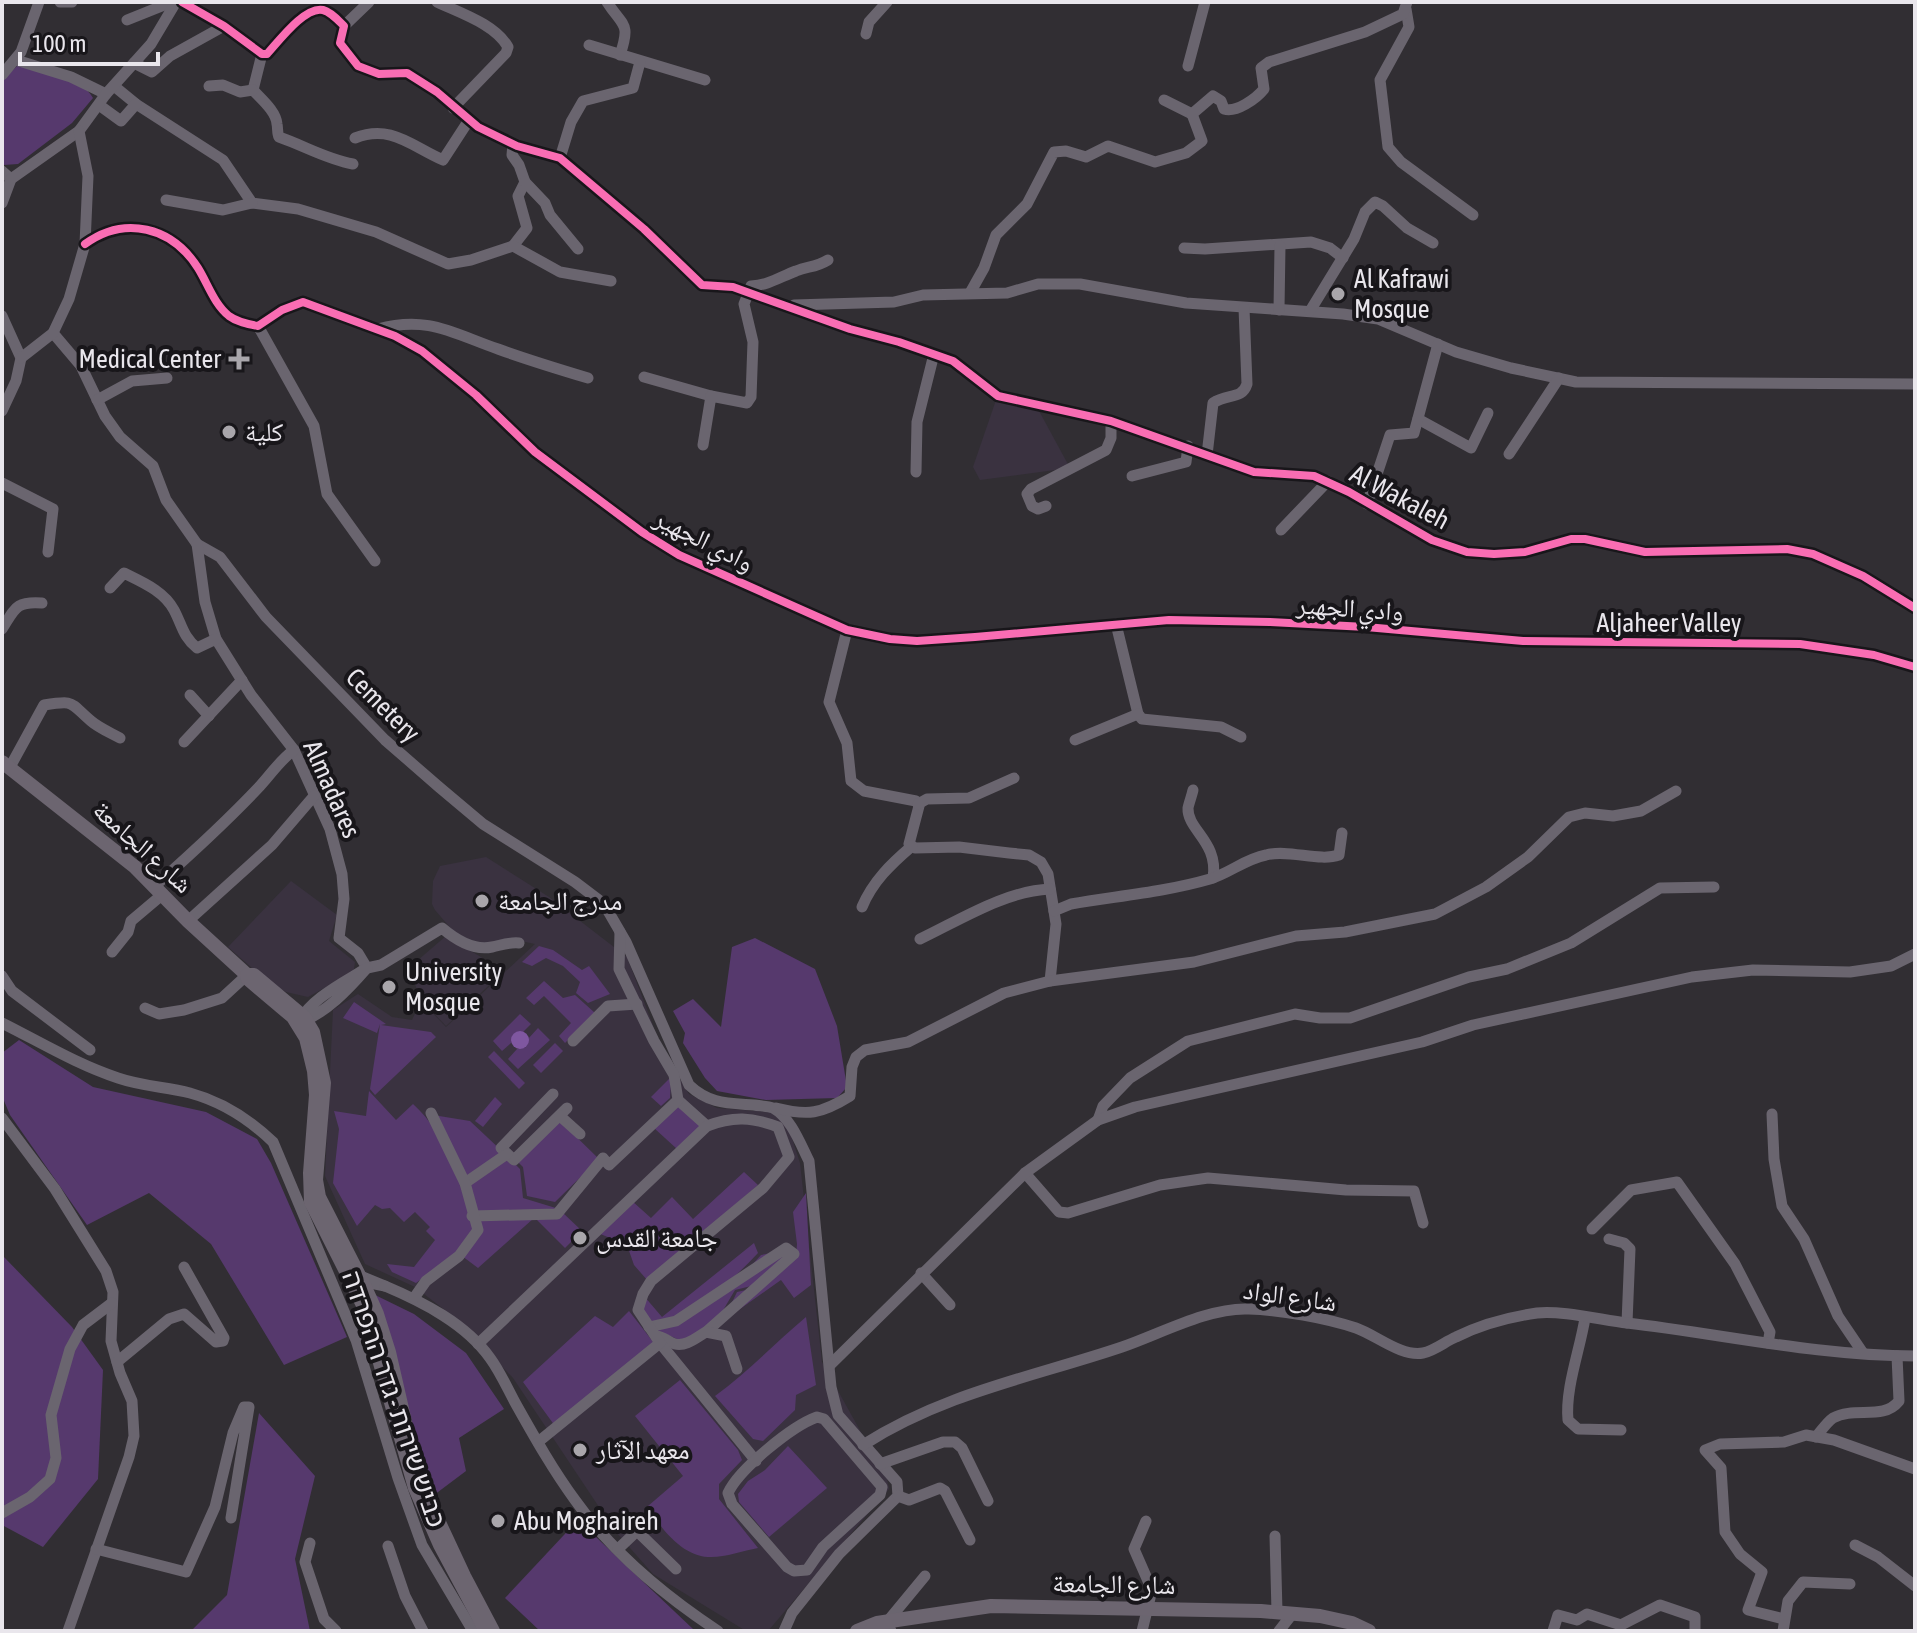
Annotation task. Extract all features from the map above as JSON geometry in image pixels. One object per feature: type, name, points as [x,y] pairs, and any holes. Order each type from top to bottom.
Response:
[{"type":"main road","name":"شارع الجامعة","points":[[6,765],[85,825],[159,890],[247,975],[254,975],[302,1020]]},
{"type":"main road","points":[[302,1020],[313,1032],[324,1083],[316,1180],[319,1197],[389,1352],[414,1461],[425,1489],[448,1543],[493,1631]]},
{"type":"main road","points":[[357,1279],[415,1488],[440,1545],[486,1631]]},
{"type":"main road","name":"شارع الجامعة","points":[[857,1631],[991,1606],[1293,1613],[1341,1621],[1369,1631]]},
{"type":"street","points":[[2,75],[21,52],[39,2]]},
{"type":"street","points":[[60,2],[72,2]]},
{"type":"street","points":[[2,203],[6,175],[79,131],[151,44],[177,2]]},
{"type":"street","points":[[127,20],[177,2],[224,26],[262,54],[267,54],[304,15],[318,6],[344,26]]},
{"type":"street","points":[[369,2],[344,26],[340,43],[358,66],[379,74],[407,73],[437,92],[469,120],[513,144],[560,158],[571,122],[583,101],[633,88],[640,62]]},
{"type":"street","points":[[437,2],[476,20],[504,40],[508,47],[506,53],[453,108]]},
{"type":"street","points":[[607,2],[618,13],[626,35],[620,55]]},
{"type":"street","points":[[866,34],[869,22],[887,2]]},
{"type":"street","points":[[1188,66],[1205,2]]},
{"type":"street","points":[[1192,114],[1213,96],[1221,101],[1224,109],[1230,111],[1237,108],[1264,89],[1261,68],[1269,62],[1365,32],[1403,14],[1407,6]]},
{"type":"street","points":[[1407,6],[1409,27],[1380,80],[1388,147],[1401,162],[1473,215]]},
{"type":"street","points":[[134,63],[152,72],[170,56],[224,26]]},
{"type":"street","points":[[589,45],[705,80]]},
{"type":"street","points":[[253,90],[262,54]]},
{"type":"street","points":[[16,60],[71,77],[106,95],[136,104],[223,160],[252,203]]},
{"type":"street","points":[[209,86],[223,85],[240,92],[253,90]]},
{"type":"street","points":[[253,90],[271,109],[277,121],[279,137],[332,160],[353,164]]},
{"type":"street","points":[[106,95],[121,121],[136,104]]},
{"type":"street","points":[[970,293],[984,268],[996,235],[1027,204],[1054,152],[1066,151],[1086,157],[1108,146],[1155,162],[1198,146],[1202,141],[1201,134],[1192,114],[1164,100]]},
{"type":"street","points":[[355,138],[371,132],[386,133],[443,160],[469,120]]},
{"type":"street","points":[[21,358],[53,333],[69,299],[85,244],[88,176],[79,131]]},
{"type":"street","points":[[513,144],[512,155],[525,182],[545,203],[550,215],[578,249]]},
{"type":"street","name":"Al Wakaleh","points":[[560,158],[644,229],[702,285],[733,287],[850,329],[953,361],[998,396],[1111,421],[1254,472],[1314,476],[1432,540],[1467,552],[1525,552],[1571,539],[1602,540],[1645,552],[1787,549],[1813,554],[1863,576],[1915,608]]},
{"type":"street","points":[[166,200],[223,210],[252,203],[298,209],[376,232],[448,264],[513,246],[527,228],[518,196],[525,182]]},
{"type":"street","points":[[1310,311],[1354,239],[1365,212],[1375,202],[1407,228],[1433,243]]},
{"type":"street","points":[[85,244],[102,231],[127,226],[144,229],[173,241],[196,265],[221,308],[231,318],[258,326],[314,426],[327,494],[375,561]]},
{"type":"street","points":[[1184,248],[1280,246],[1311,242],[1330,248],[1343,258]]},
{"type":"street","points":[[513,246],[560,272],[611,281]]},
{"type":"street","points":[[1279,310],[1280,246]]},
{"type":"street","points":[[644,377],[747,403],[751,397],[753,342],[744,304],[747,292],[751,286],[778,281],[798,270],[816,268],[828,260]]},
{"type":"street","points":[[786,306],[894,302],[923,295],[1007,293],[1038,284],[1080,284],[1186,303],[1378,319],[1438,344],[1511,368],[1576,382],[1915,384]]},
{"type":"street","name":"وادي الجهير","points":[[258,326],[282,310],[303,302],[377,329],[422,351],[476,395],[535,452],[642,532],[679,555],[847,630],[917,641],[1169,620],[1270,622],[1421,633]]},
{"type":"street","points":[[1207,455],[1213,403],[1223,396],[1239,395],[1245,391],[1247,384],[1244,308]]},
{"type":"street","points":[[2,316],[21,358],[16,381],[2,411]]},
{"type":"street","points":[[377,329],[399,323],[449,328],[495,348],[588,378]]},
{"type":"street","points":[[53,333],[81,366],[105,416],[120,437],[153,466],[166,500],[197,544]]},
{"type":"street","points":[[1367,504],[1390,435],[1414,433],[1438,344]]},
{"type":"street","points":[[916,472],[917,422],[934,354]]},
{"type":"street","points":[[97,400],[132,381],[167,378]]},
{"type":"street","points":[[1509,454],[1559,378]]},
{"type":"street","points":[[703,445],[711,396]]},
{"type":"street","points":[[1418,419],[1471,448],[1488,413]]},
{"type":"street","points":[[1046,506],[1038,509],[1032,506],[1027,494],[1031,489],[1106,450],[1111,438],[1111,421]]},
{"type":"street","points":[[1132,476],[1186,462],[1188,446]]},
{"type":"street","points":[[1281,530],[1328,481]]},
{"type":"street","points":[[2,483],[53,509],[48,552]]},
{"type":"street","name":"Almadares","points":[[197,544],[205,602],[216,639],[294,750],[330,829],[342,874],[344,899],[339,938],[358,953],[367,968]]},
{"type":"street","name":"Cemetery","points":[[197,544],[220,557],[266,617],[385,740],[483,824],[604,904],[620,931],[689,1085],[702,1097],[804,1115],[831,1108],[850,1096],[852,1067],[856,1057],[865,1050],[908,1042],[1004,993],[1050,981]]},
{"type":"street","points":[[110,588],[124,573],[165,598],[181,630],[197,648],[216,639]]},
{"type":"street","points":[[2,629],[12,611],[20,604],[42,603]]},
{"type":"street","points":[[1116,624],[1138,714],[1142,719],[1221,727],[1241,737]]},
{"type":"street","points":[[847,630],[829,702],[847,743],[851,781],[864,791],[916,801],[918,804]]},
{"type":"street","name":"Aljaheer Valley","points":[[1421,633],[1527,642],[1800,644],[1874,655],[1915,667]]},
{"type":"street","points":[[184,742],[242,680]]},
{"type":"street","points":[[190,695],[209,716]]},
{"type":"street","points":[[6,765],[44,705],[63,702],[77,706],[92,722],[120,738]]},
{"type":"street","points":[[1075,740],[1138,714]]},
{"type":"street","points":[[112,952],[128,932],[131,921],[261,785],[281,759],[294,750]]},
{"type":"street","points":[[1014,778],[969,798],[927,799],[918,804],[909,844],[915,848],[959,847],[1029,855],[1041,862],[1048,874],[1056,924],[1050,981],[1194,962],[1296,936],[1345,932],[1435,914],[1497,879],[1528,857],[1569,817],[1585,813],[1613,816],[1641,811],[1676,791]]},
{"type":"street","points":[[1193,790],[1188,809],[1190,819],[1206,840],[1215,865],[1213,878]]},
{"type":"street","points":[[188,921],[272,845],[314,796]]},
{"type":"street","points":[[1054,911],[1071,904],[1189,885],[1268,854],[1298,853],[1332,857],[1339,855],[1342,833]]},
{"type":"street","points":[[862,907],[868,891],[879,877],[912,846]]},
{"type":"street","points":[[1098,1120],[1103,1106],[1130,1078],[1188,1041],[1295,1014],[1350,1018],[1469,977],[1507,969],[1571,943],[1660,888],[1714,887]]},
{"type":"street","points":[[920,939],[1029,890],[1050,889]]},
{"type":"street","points":[[302,1020],[331,1005],[367,968],[381,965],[442,928],[471,946],[484,948],[519,943]]},
{"type":"street","points":[[620,931],[619,969],[674,1075],[678,1100],[707,1126]]},
{"type":"street","points":[[830,1365],[1025,1173],[1098,1120],[1135,1107],[1422,1042],[1473,1025],[1692,977],[1753,970],[1850,972],[1891,966],[1915,954]]},
{"type":"street","points":[[145,1008],[159,1014],[222,998],[247,975]]},
{"type":"street","points":[[2,976],[12,991],[90,1050]]},
{"type":"street","points":[[573,1041],[608,1006],[637,1004]]},
{"type":"street","name":"כביש שירות - גדר ההפרדה","points":[[2,1023],[120,1079],[192,1093],[223,1105],[249,1119],[273,1142],[356,1340],[422,1545],[473,1631]]},
{"type":"street","points":[[553,1094],[501,1148],[514,1160],[563,1112],[580,1134]]},
{"type":"street","points":[[472,1216],[557,1214],[603,1158],[609,1165],[678,1100]]},
{"type":"street","points":[[771,1107],[785,1118],[809,1161],[831,1387],[838,1415],[897,1482],[898,1496],[839,1554],[792,1613],[784,1631]]},
{"type":"street","points":[[414,1298],[426,1281],[459,1256],[478,1230],[465,1183],[431,1113]]},
{"type":"street","points":[[1772,1114],[1774,1159],[1782,1206],[1804,1239],[1838,1316],[1863,1353]]},
{"type":"street","points":[[2,1118],[55,1189],[106,1271],[113,1292],[111,1341],[132,1401],[134,1436],[129,1457],[68,1631]]},
{"type":"street","points":[[478,1344],[707,1126],[727,1119],[755,1118],[778,1127],[789,1157],[763,1188],[651,1281],[638,1310],[756,1461]]},
{"type":"street","points":[[465,1183],[507,1154]]},
{"type":"street","points":[[1025,1173],[1059,1212],[1068,1213],[1160,1185],[1208,1178],[1346,1190],[1414,1191],[1423,1223]]},
{"type":"street","points":[[1592,1229],[1631,1190],[1677,1182],[1735,1264],[1770,1332],[1768,1343]]},
{"type":"street","points":[[1609,1239],[1624,1243],[1630,1249],[1627,1323]]},
{"type":"street","points":[[538,1442],[655,1335],[786,1248],[794,1254],[706,1332],[684,1344],[674,1344],[665,1337],[655,1335]]},
{"type":"street","points":[[117,1362],[169,1319],[184,1314],[216,1342],[223,1341],[184,1267]]},
{"type":"street","points":[[921,1273],[950,1305]]},
{"type":"street","points":[[357,1279],[414,1298],[478,1344],[500,1372],[575,1501],[618,1549],[684,1609],[718,1631]]},
{"type":"street","points":[[2,1513],[30,1497],[50,1479],[56,1458],[51,1415],[70,1349],[83,1325],[112,1303]]},
{"type":"street","name":"شارع الواد","points":[[863,1445],[894,1425],[954,1399],[1039,1370],[1119,1348],[1223,1311],[1249,1309],[1297,1315],[1356,1328],[1406,1351],[1423,1353],[1480,1326],[1539,1313],[1768,1343],[1915,1356]]},
{"type":"street","points":[[1585,1318],[1581,1349],[1566,1403],[1568,1420],[1578,1429],[1621,1430]]},
{"type":"street","points":[[706,1332],[726,1336],[737,1369]]},
{"type":"street","points":[[1816,1437],[1831,1419],[1861,1410],[1873,1413],[1893,1408],[1899,1401],[1897,1356]]},
{"type":"street","points":[[96,1549],[186,1572],[215,1507],[233,1433],[244,1407],[249,1407],[231,1518]]},
{"type":"street","points":[[817,1417],[824,1419],[882,1487],[880,1495],[823,1547],[807,1570],[794,1571],[787,1567],[729,1499],[732,1485],[756,1461],[806,1421],[817,1417]]},
{"type":"street","points":[[1850,1584],[1803,1582],[1788,1601],[1784,1625],[1748,1610],[1762,1572],[1740,1554],[1725,1532],[1721,1468],[1705,1450],[1720,1444],[1784,1442],[1806,1435],[1864,1449],[1915,1469]]},
{"type":"street","points":[[880,1464],[943,1442],[955,1442],[962,1448],[988,1501]]},
{"type":"street","points":[[898,1496],[909,1500],[940,1488],[945,1491],[970,1540]]},
{"type":"street","points":[[1142,1631],[1152,1590],[1134,1549],[1146,1521]]},
{"type":"street","points":[[618,1549],[637,1531],[676,1569]]},
{"type":"street","points":[[1275,1536],[1277,1612]]},
{"type":"street","points":[[310,1543],[305,1562],[324,1619],[336,1631]]},
{"type":"street","points":[[1855,1545],[1878,1557],[1915,1586]]},
{"type":"street","points":[[388,1546],[405,1596],[423,1631]]},
{"type":"street","points":[[889,1626],[925,1576]]},
{"type":"street","points":[[1553,1631],[1558,1615],[1577,1620],[1587,1614],[1621,1625],[1660,1605],[1695,1617],[1695,1631]]},
{"type":"street","points":[[1279,1631],[1293,1613]]},
{"type":"shaded area","points":[[19,64],[70,79],[80,84],[93,98],[72,123],[18,164],[4,165],[2,81]]},
{"type":"shaded area","points":[[996,400],[1038,409],[1070,468],[980,480],[973,467]]},
{"type":"shaded area","name":"جامعة القدس","points":[[486,857],[549,897],[627,957],[662,1049],[689,1094],[717,1108],[770,1112],[779,1117],[790,1132],[800,1163],[822,1362],[887,1479],[889,1489],[768,1631],[746,1631],[653,1574],[615,1531],[513,1378],[455,1318],[415,1287],[365,1264],[325,1176],[333,1010],[358,994],[392,1017],[412,1020],[421,1001],[446,1027],[535,944],[512,939],[484,943],[469,940],[453,931],[435,910],[432,904],[433,881],[440,866]]},
{"type":"shaded area","points":[[291,881],[337,915],[329,941],[355,962],[354,969],[348,975],[308,997],[286,992],[268,982],[228,947]]},
{"type":"shaded area","points":[[446,936],[504,971],[446,1026],[420,999],[414,981],[403,973]]},
{"type":"shaded area","points":[[755,938],[815,969],[837,1026],[847,1087],[837,1098],[766,1100],[717,1091],[683,1043],[685,1033],[673,1011],[693,999],[721,1027],[732,947]]},
{"type":"shaded area","points":[[539,946],[553,950],[582,970],[589,966],[610,994],[588,1003],[576,993],[580,982],[563,966],[546,958],[532,966],[522,962]]},
{"type":"shaded area","points":[[544,981],[563,998],[575,995],[595,1013],[565,1043],[559,1036],[571,1023],[544,996],[534,1005],[526,998]]},
{"type":"shaded area","points":[[354,1002],[386,1024],[381,1025],[431,1032],[436,1037],[375,1095],[370,1089],[380,1024],[377,1033],[343,1018]]},
{"type":"shaded area","points":[[520,1014],[531,1024],[523,1032],[514,1034],[511,1043],[502,1051],[493,1041]]},
{"type":"shaded area","points":[[538,1028],[550,1040],[518,1069],[508,1059],[517,1049],[526,1047],[528,1039]]},
{"type":"shaded area","points":[[520,1031],[529,1040],[520,1049],[511,1040]]},
{"type":"shaded area","points":[[19,1040],[93,1087],[206,1112],[257,1139],[271,1163],[347,1337],[284,1365],[211,1244],[149,1193],[87,1225],[10,1115],[2,1096],[2,1053]]},
{"type":"shaded area","points":[[555,1043],[563,1051],[541,1073],[533,1065]]},
{"type":"shaded area","points":[[494,1051],[525,1083],[519,1089],[488,1057]]},
{"type":"shaded area","points":[[671,1077],[670,1098],[661,1106],[651,1097]]},
{"type":"shaded area","points":[[369,1091],[396,1120],[413,1104],[425,1116],[452,1162],[473,1229],[455,1254],[416,1283],[392,1272],[387,1264],[414,1267],[435,1240],[426,1231],[430,1227],[415,1212],[404,1222],[390,1208],[382,1209],[375,1205],[357,1226],[333,1183],[339,1129],[334,1111],[366,1116]]},
{"type":"shaded area","points":[[495,1097],[502,1104],[483,1127],[475,1121]]},
{"type":"shaded area","points":[[678,1104],[701,1126],[677,1149],[654,1128]]},
{"type":"shaded area","points":[[433,1115],[470,1121],[504,1153],[465,1180]]},
{"type":"shaded area","points":[[559,1120],[599,1159],[555,1202],[527,1196],[523,1167],[516,1160]]},
{"type":"shaded area","points":[[507,1156],[520,1169],[523,1198],[559,1209],[474,1214],[468,1184]]},
{"type":"shaded area","points":[[744,1172],[758,1185],[648,1281],[634,1265],[627,1245],[598,1233],[632,1201],[651,1218],[672,1197],[693,1219]]},
{"type":"shaded area","points":[[806,1193],[811,1285],[794,1298],[781,1280],[723,1321],[737,1292],[760,1287],[796,1256],[793,1212]]},
{"type":"shaded area","points":[[562,1212],[582,1231],[565,1248],[535,1218]]},
{"type":"shaded area","points":[[476,1218],[534,1218],[478,1268],[462,1256],[480,1230]]},
{"type":"shaded area","points":[[754,1243],[758,1253],[722,1287],[681,1314],[650,1326],[640,1310],[644,1296],[662,1317]]},
{"type":"shaded area","points":[[786,1250],[792,1255],[759,1284],[735,1290],[712,1329],[684,1342],[652,1328],[734,1285],[761,1255]]},
{"type":"shaded area","points":[[2,1255],[72,1327],[103,1370],[98,1479],[43,1547],[2,1525]]},
{"type":"shaded area","points":[[371,1293],[414,1314],[466,1353],[504,1409],[459,1438],[466,1471],[434,1495],[401,1403]]},
{"type":"shaded area","points":[[629,1311],[654,1343],[555,1426],[523,1382],[595,1316],[613,1327]]},
{"type":"shaded area","points":[[806,1317],[816,1385],[796,1395],[795,1410],[763,1441],[753,1439],[715,1396]]},
{"type":"shaded area","points":[[680,1380],[738,1450],[742,1460],[719,1484],[719,1499],[758,1548],[708,1557],[689,1552],[672,1539],[648,1506],[683,1476],[635,1416]]},
{"type":"shaded area","points":[[259,1413],[315,1476],[295,1559],[310,1631],[191,1631],[227,1595]]},
{"type":"shaded area","points":[[788,1446],[827,1488],[769,1537],[739,1502],[738,1494],[748,1481],[765,1470]]},
{"type":"shaded area","points":[[578,1520],[693,1629],[540,1631],[505,1598]]},
{"type":"cycle path","points":[[182,2],[224,26],[262,54],[267,54],[308,13],[326,11],[344,26],[340,43],[358,66],[379,74],[407,73],[437,92],[478,127],[517,146],[560,158],[644,229],[702,285],[733,287],[850,329],[953,361],[998,396],[1111,421],[1254,472],[1314,476],[1349,492],[1432,540],[1467,552],[1525,552],[1571,539],[1585,539],[1645,552],[1787,549],[1813,554],[1863,576],[1915,608]]},
{"type":"cycle path","points":[[85,244],[116,230],[147,230],[175,243],[187,254],[219,306],[235,320],[258,326],[282,310],[303,302],[395,336],[422,351],[476,395],[535,452],[642,532],[679,555],[847,630],[917,641],[1169,620],[1270,622],[1523,641],[1800,644],[1874,655],[1915,667]]},
{"type":"place","name":"Al Kafrawi Mosque","points":[[1338,294]]},
{"type":"place","name":"Medical Center","points":[[239,359]]},
{"type":"place","name":"كلية","points":[[229,432]]},
{"type":"place","name":"مدرج الجامعة","points":[[482,901]]},
{"type":"place","name":"University Mosque","points":[[389,987]]},
{"type":"place","name":"جامعة القدس","points":[[580,1238]]},
{"type":"place","name":"معهد الآثار","points":[[580,1450]]},
{"type":"place","name":"Abu Moghaireh","points":[[498,1521]]}]
